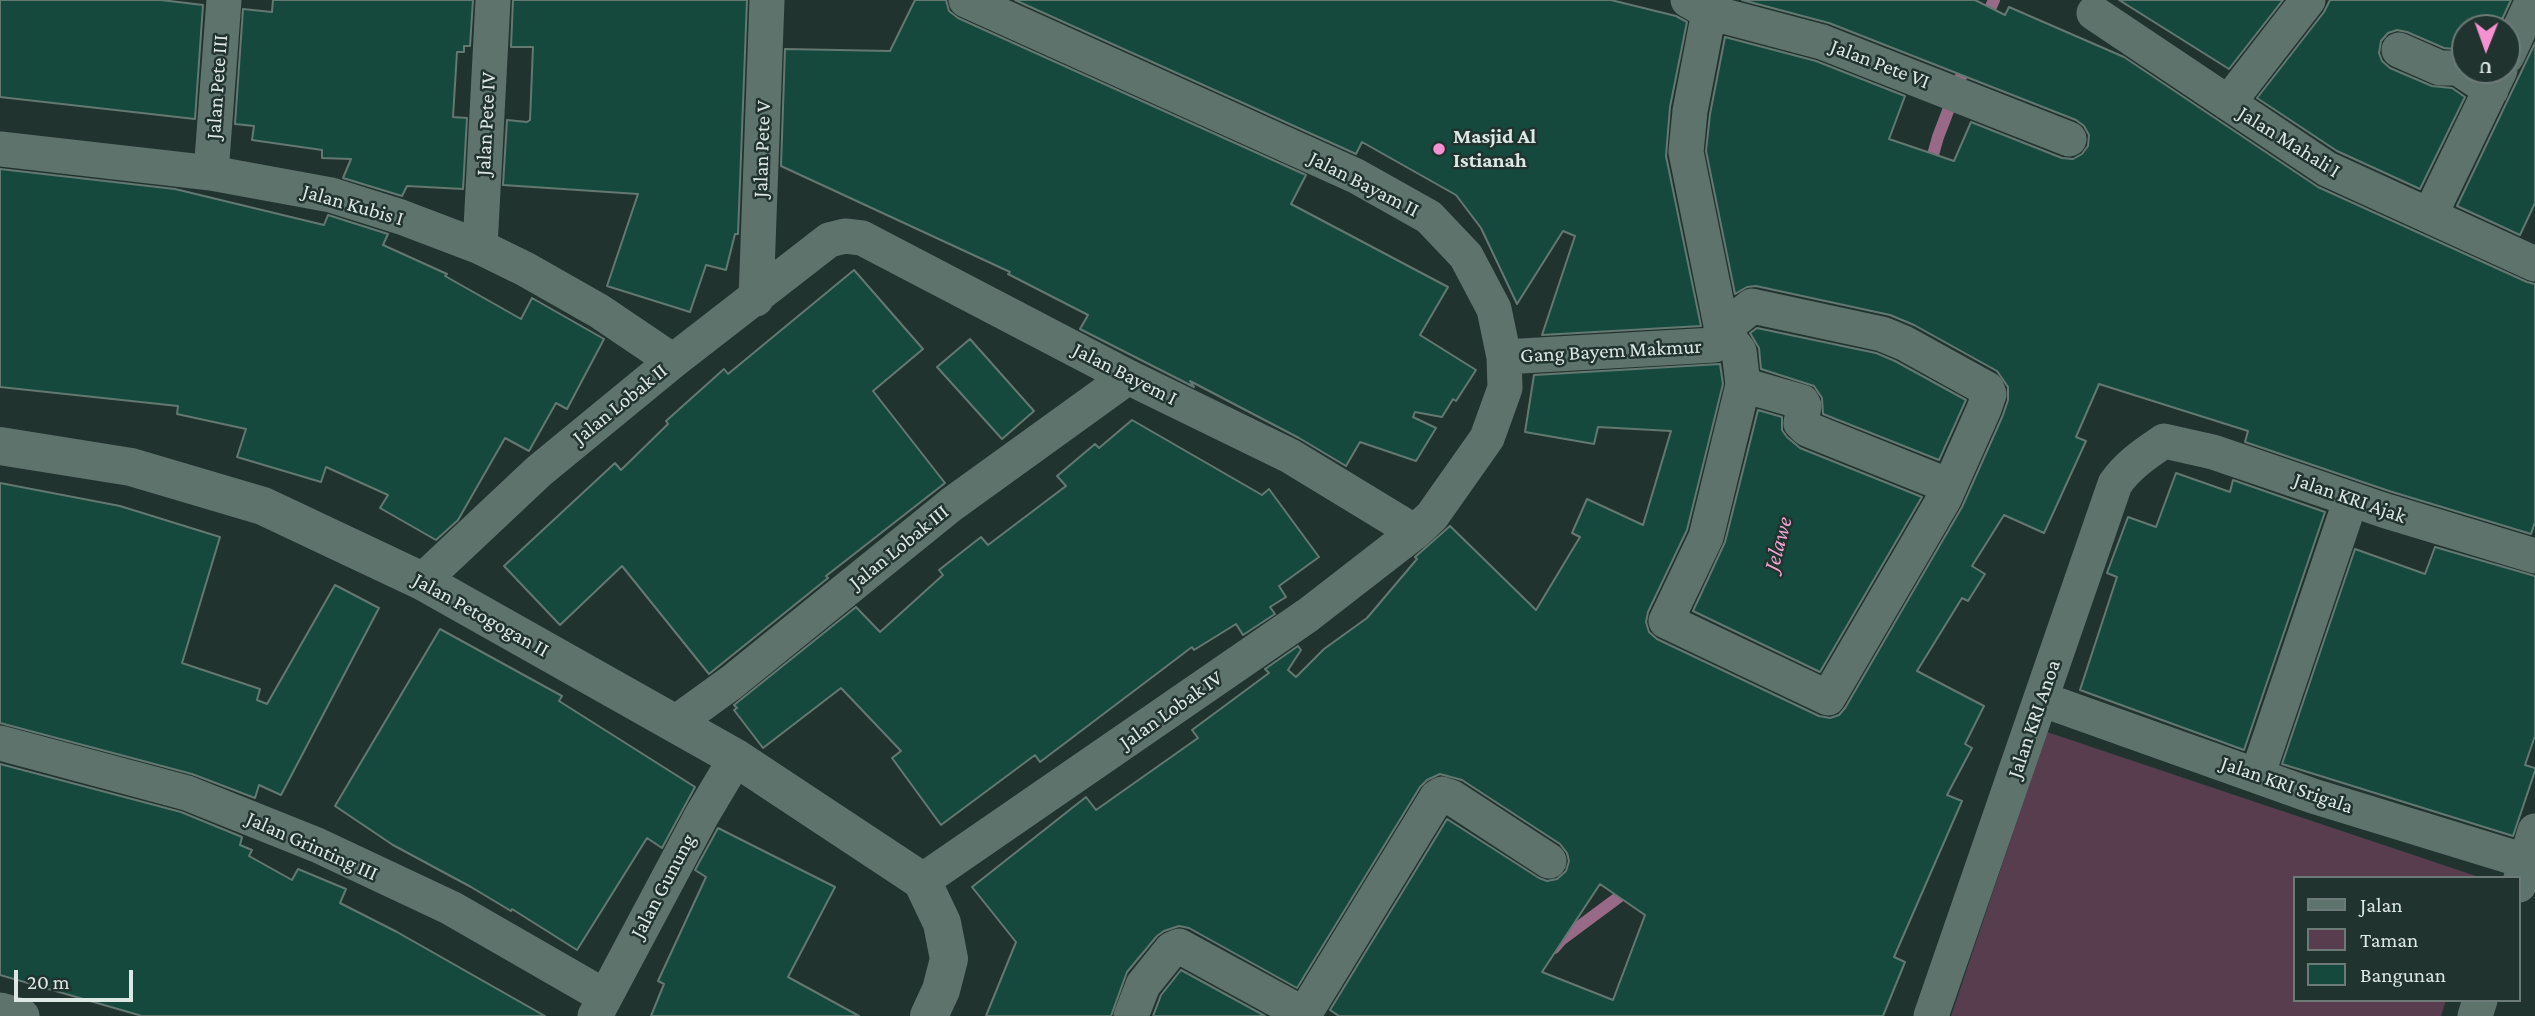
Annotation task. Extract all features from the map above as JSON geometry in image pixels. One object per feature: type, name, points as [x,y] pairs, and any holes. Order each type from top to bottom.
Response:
[{"type":"street","name":"Jalan Pete III","points":[[211,173],[224,0]]},
{"type":"street","name":"Jalan Pete IV","points":[[480,247],[493,0]]},
{"type":"street","name":"Jalan Pete V","points":[[756,299],[767,0]]},
{"type":"street","name":"Jalan Bayam II","points":[[966,0],[1356,176],[1429,217],[1466,256],[1494,309],[1504,357],[1505,388],[1488,438],[1432,516],[1415,532]]},
{"type":"street","points":[[2521,26],[2533,0]]},
{"type":"street","points":[[2228,103],[2306,1]]},
{"type":"street","name":"Gang Bayem Makmur","points":[[1504,357],[1714,345],[1722,330],[1686,152],[1698,6]]},
{"type":"street","name":"Jalan Pete VI","points":[[1698,6],[1822,42],[2069,139]]},
{"type":"street","name":"Jalan Mahali I","points":[[2094,13],[2327,169],[2535,264]]},
{"type":"street","points":[[2399,50],[2440,68],[2451,68]]},
{"type":"street","points":[[2430,215],[2494,84]]},
{"type":"street","name":"Jalan Kubis I","points":[[0,149],[211,173],[331,195],[401,217],[480,247],[599,311],[673,361]]},
{"type":"street","name":"Jalan Bayem I","points":[[829,240],[845,236],[862,238],[1128,377],[1290,456],[1415,532]]},
{"type":"street","name":"Jalan Lobak II","points":[[422,581],[539,471],[673,361],[829,240]]},
{"type":"street","points":[[1752,306],[1875,332],[1904,343],[1987,389],[1989,394],[1950,486],[1828,698],[1666,621],[1706,537],[1743,385],[1739,351],[1722,330],[1752,306]]},
{"type":"street","name":"Jalan Lobak III","points":[[674,724],[738,677],[952,504],[1128,377]]},
{"type":"street","points":[[1743,385],[1802,402],[1804,406],[1801,423],[1807,429],[1950,486]]},
{"type":"street","name":"Jalan KRI Ajak","points":[[2164,441],[2213,452],[2351,499],[2535,556]]},
{"type":"street","name":"Jalan KRI Anoa","points":[[1931,1016],[2115,484],[2131,463],[2164,441]]},
{"type":"street","name":"Jalan Petogogan II","points":[[0,446],[131,467],[263,506],[422,581],[736,758],[922,881]]},
{"type":"street","points":[[2257,776],[2351,499]]},
{"type":"street","name":"Jalan Lobak IV","points":[[922,881],[1308,615],[1415,532]]},
{"type":"street","name":"Jalan KRI Srigala","points":[[2041,699],[2313,796],[2529,860]]},
{"type":"street","name":"Jalan Grinting III","points":[[0,743],[187,793],[317,845],[451,908],[599,1006]]},
{"type":"street","name":"Jalan Gunung","points":[[599,1006],[702,815],[736,758]]},
{"type":"street","points":[[1131,1016],[1143,985],[1172,949],[1179,946],[1296,1010],[1323,1009],[1437,797],[1442,794],[1451,797],[1549,861]]},
{"type":"street","points":[[922,881],[942,923],[949,959],[941,990],[929,1016]]},
{"type":"street","points":[[0,1010],[22,1016]]},
{"type":"green space","points":[[2047,732],[2476,876],[2294,876],[2294,1002],[2445,1002],[2441,1016],[1951,1016]]},
{"type":"building","points":[[0,0],[161,0],[203,5],[195,119],[0,97]]},
{"type":"building","points":[[273,0],[473,0],[470,46],[464,46],[464,52],[457,52],[453,117],[467,118],[463,189],[407,186],[402,196],[343,178],[351,159],[322,158],[322,150],[252,140],[254,126],[235,124],[243,9],[272,12]]},
{"type":"building","points":[[513,0],[747,0],[738,234],[735,234],[726,270],[706,265],[690,312],[607,286],[638,194],[503,185],[507,120],[530,120],[533,47],[511,47]]},
{"type":"building","points":[[915,0],[946,0],[949,11],[958,18],[1306,175],[1291,204],[1448,287],[1420,335],[1476,370],[1442,417],[1415,412],[1413,417],[1436,428],[1416,461],[1360,442],[1346,466],[1190,381],[1194,387],[1080,329],[1088,315],[1008,274],[1010,272],[781,166],[785,49],[890,51]]},
{"type":"building","points":[[1015,0],[1611,0],[1676,16],[1687,22],[1670,107],[1666,156],[1701,326],[1542,335],[1575,236],[1563,231],[1517,304],[1481,228],[1456,195],[1362,142],[1356,154]]},
{"type":"building","points":[[1742,0],[1975,0],[2005,15],[2009,7],[2124,57],[2318,187],[2535,284],[2535,522],[2531,534],[2389,491],[2245,442],[2248,431],[2099,384],[2076,437],[2086,441],[2044,533],[2004,515],[1972,566],[1985,574],[1968,601],[1962,598],[1917,671],[1984,706],[1965,744],[1972,748],[1947,795],[1962,801],[1894,957],[1905,962],[1883,1016],[1339,1016],[1330,1010],[1447,819],[1539,878],[1547,881],[1557,879],[1566,871],[1569,861],[1560,844],[1462,780],[1440,774],[1420,787],[1297,988],[1189,928],[1179,926],[1157,936],[1127,972],[1111,1016],[986,1016],[1016,942],[972,887],[1086,797],[1096,810],[1198,738],[1192,730],[1269,673],[1265,669],[1298,646],[1301,650],[1288,670],[1296,677],[1324,649],[1367,618],[1417,559],[1415,557],[1450,526],[1536,610],[1580,537],[1572,533],[1587,499],[1643,525],[1671,431],[1598,427],[1594,444],[1525,432],[1534,375],[1720,364],[1723,384],[1687,530],[1648,612],[1646,622],[1649,632],[1657,639],[1819,716],[1830,718],[1839,715],[1845,708],[1962,507],[2003,415],[2008,400],[2008,387],[1997,371],[1914,325],[1890,315],[1756,286],[1747,287],[1735,294],[1706,151],[1710,114],[1725,37],[1816,61],[1905,96],[1889,139],[1954,161],[1971,122],[2062,158],[2073,159],[2082,154],[2088,146],[2089,135],[2084,126],[2076,120],[1829,23]],"holes":[[[1600,884],[1645,915],[1613,1000],[1542,972]]]},
{"type":"building","points":[[2119,0],[2283,0],[2229,69]]},
{"type":"building","points":[[2330,0],[2511,0],[2504,14],[2451,14],[2451,49],[2397,30],[2388,33],[2381,41],[2379,53],[2382,61],[2390,68],[2432,86],[2452,88],[2465,97],[2420,189],[2337,151],[2257,98],[2324,12]]},
{"type":"building","points":[[2535,43],[2535,203],[2520,235],[2457,206],[2515,84],[2521,84],[2521,72]]},
{"type":"building","points":[[0,169],[175,189],[324,225],[328,215],[388,234],[383,245],[447,274],[445,276],[521,319],[532,298],[604,339],[567,409],[556,403],[529,451],[505,438],[458,520],[436,540],[380,508],[388,495],[326,467],[321,482],[237,457],[246,429],[177,414],[178,406],[0,387]]},
{"type":"building","points":[[854,270],[923,349],[873,391],[945,483],[826,576],[828,578],[709,674],[622,566],[560,625],[504,566],[615,463],[621,470],[668,424],[666,421],[724,369],[728,374]]},
{"type":"building","points":[[1757,328],[1876,353],[1966,400],[1939,460],[1823,414],[1822,398],[1814,386],[1761,369],[1759,348],[1750,333]]},
{"type":"building","points":[[970,339],[1034,411],[1002,439],[937,367]]},
{"type":"building","points":[[1758,410],[1782,417],[1782,430],[1800,448],[1922,497],[1820,672],[1693,611],[1725,542]]},
{"type":"building","points":[[1132,420],[1262,495],[1269,489],[1319,557],[1279,586],[1286,597],[1270,607],[1275,614],[1243,635],[1236,624],[1194,650],[1192,647],[1040,762],[1035,755],[941,825],[892,758],[901,751],[841,688],[763,748],[734,710],[737,708],[734,705],[856,607],[880,632],[943,575],[939,570],[981,537],[988,545],[1066,486],[1057,476],[1095,444],[1099,448]]},
{"type":"building","points":[[2176,473],[2230,492],[2233,480],[2325,512],[2244,750],[2080,690],[2117,577],[2107,573],[2128,517],[2156,527]]},
{"type":"building","points":[[0,483],[120,506],[220,537],[182,663],[260,689],[257,700],[267,704],[335,585],[379,608],[281,795],[259,785],[255,798],[192,774],[0,723]]},
{"type":"building","points":[[2435,547],[2535,576],[2535,736],[2525,765],[2535,768],[2535,771],[2513,836],[2282,764],[2355,549],[2425,574]]},
{"type":"building","points":[[440,629],[562,696],[559,701],[695,787],[662,848],[647,838],[577,950],[512,909],[511,911],[393,845],[335,806]]},
{"type":"building","points":[[0,764],[181,812],[242,837],[240,845],[252,850],[249,856],[292,880],[298,869],[346,889],[340,903],[397,932],[545,1016],[142,1016],[0,975]]},
{"type":"building","points":[[718,828],[835,887],[788,977],[859,1016],[651,1016],[664,984],[658,981],[706,877],[695,870]]},
{"type":"building","points":[[1181,970],[1265,1016],[1153,1016],[1161,995]]},
{"type":"waterway","name":"Jelawe","points":[[1984,22],[1994,0]]},
{"type":"waterway","name":"Jelawe","points":[[1929,169],[1938,137],[1967,61]]},
{"type":"waterway","name":"Jelawe","points":[[1554,948],[1631,888]]},
{"type":"place","name":"Masjid Al Istianah","points":[[1439,149]]}]
